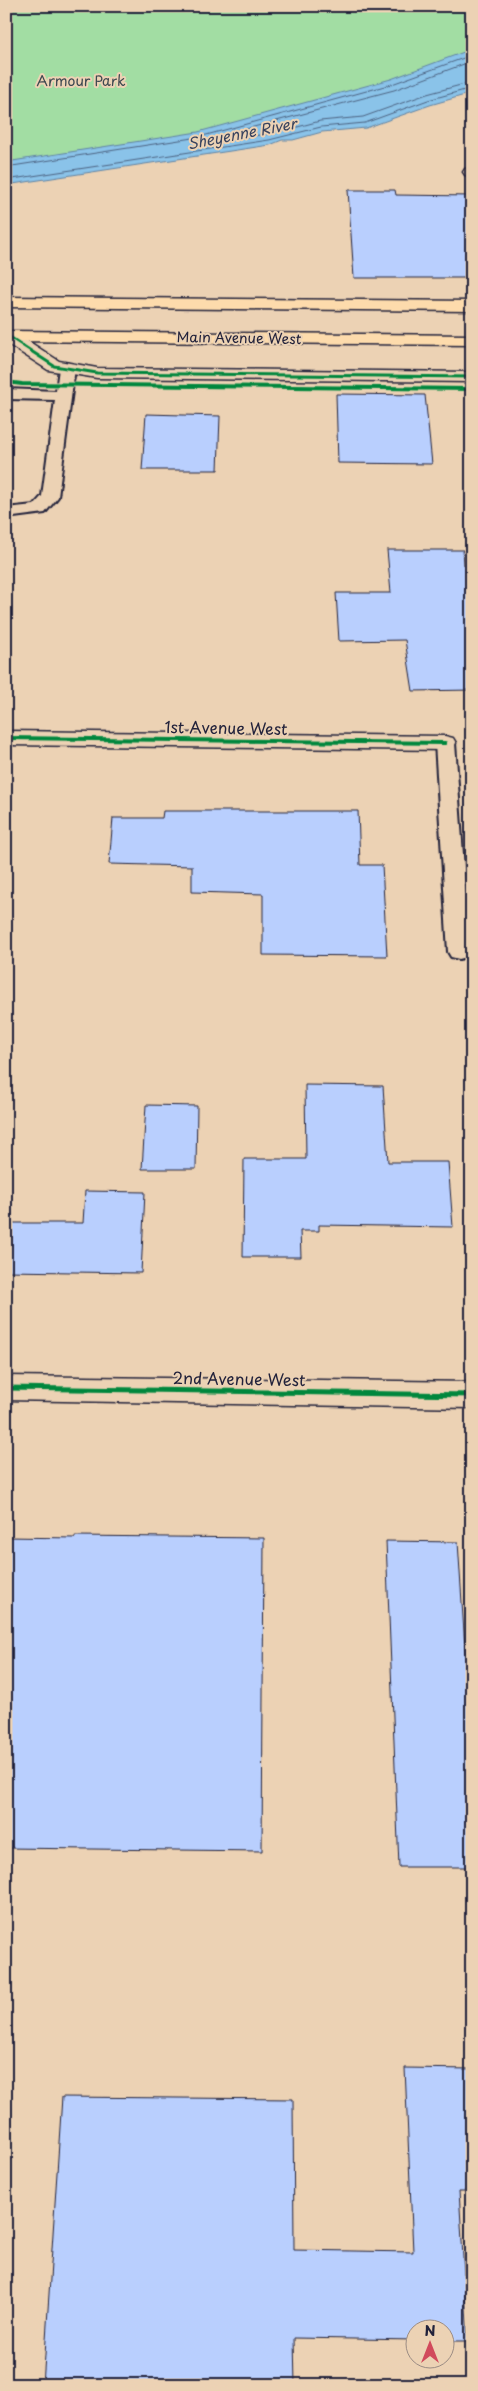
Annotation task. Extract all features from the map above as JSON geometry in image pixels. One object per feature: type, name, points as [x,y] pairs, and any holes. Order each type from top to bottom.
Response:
[{"type":"main road","points":[[6,302],[472,306]]},
{"type":"main road","name":"Main Avenue West","points":[[7,336],[472,340]]},
{"type":"street","points":[[7,336],[54,366],[96,373],[472,377]]},
{"type":"street","name":"1st Avenue West","points":[[6,738],[445,743]]},
{"type":"street","name":"2nd Avenue West","points":[[6,1388],[472,1395]]},
{"type":"lane","points":[[6,514],[40,509],[50,497],[67,368]]},
{"type":"lane","points":[[6,394],[63,396]]},
{"type":"lane","points":[[445,743],[459,952]]},
{"type":"green space","name":"Armour Park","points":[[6,6],[472,6],[472,52],[350,106],[6,166]]},
{"type":"water","name":"Sheyenne River","points":[[472,49],[472,93],[430,105],[366,128],[322,132],[293,140],[282,140],[270,145],[6,185],[6,162],[198,132],[391,79]]},
{"type":"building","points":[[348,190],[395,190],[396,195],[472,196],[472,278],[354,278]]},
{"type":"building","points":[[336,394],[425,395],[432,464],[338,463]]},
{"type":"building","points":[[146,414],[220,416],[218,470],[142,470]]},
{"type":"building","points":[[387,550],[463,550],[464,565],[472,565],[472,690],[413,691],[405,640],[339,641],[336,593],[391,593]]},
{"type":"building","points":[[163,811],[358,811],[360,865],[382,865],[387,956],[263,955],[263,894],[192,892],[192,866],[109,864],[113,818],[162,818]]},
{"type":"building","points":[[305,1085],[383,1086],[388,1162],[448,1162],[453,1227],[319,1225],[319,1231],[300,1231],[301,1257],[243,1257],[244,1159],[306,1159]]},
{"type":"building","points":[[146,1105],[197,1106],[196,1169],[142,1169]]},
{"type":"building","points":[[85,1191],[145,1192],[141,1273],[6,1271],[6,1223],[83,1223]]},
{"type":"building","points":[[75,1536],[264,1538],[262,1851],[6,1848],[6,1537],[75,1538]]},
{"type":"building","points":[[386,1541],[458,1542],[472,1754],[472,1867],[399,1867]]},
{"type":"building","points":[[405,2068],[472,2069],[472,2191],[459,2191],[468,2341],[456,2341],[456,2318],[406,2318],[406,2340],[294,2338],[295,2385],[43,2385],[62,2097],[293,2099],[294,2250],[413,2252]]},
{"type":"cycle path","points":[[8,336],[54,366],[97,373],[472,377]]},
{"type":"cycle path","points":[[6,382],[22,384],[472,389]]},
{"type":"cycle path","points":[[6,738],[445,743]]},
{"type":"cycle path","points":[[6,1388],[472,1395]]}]
